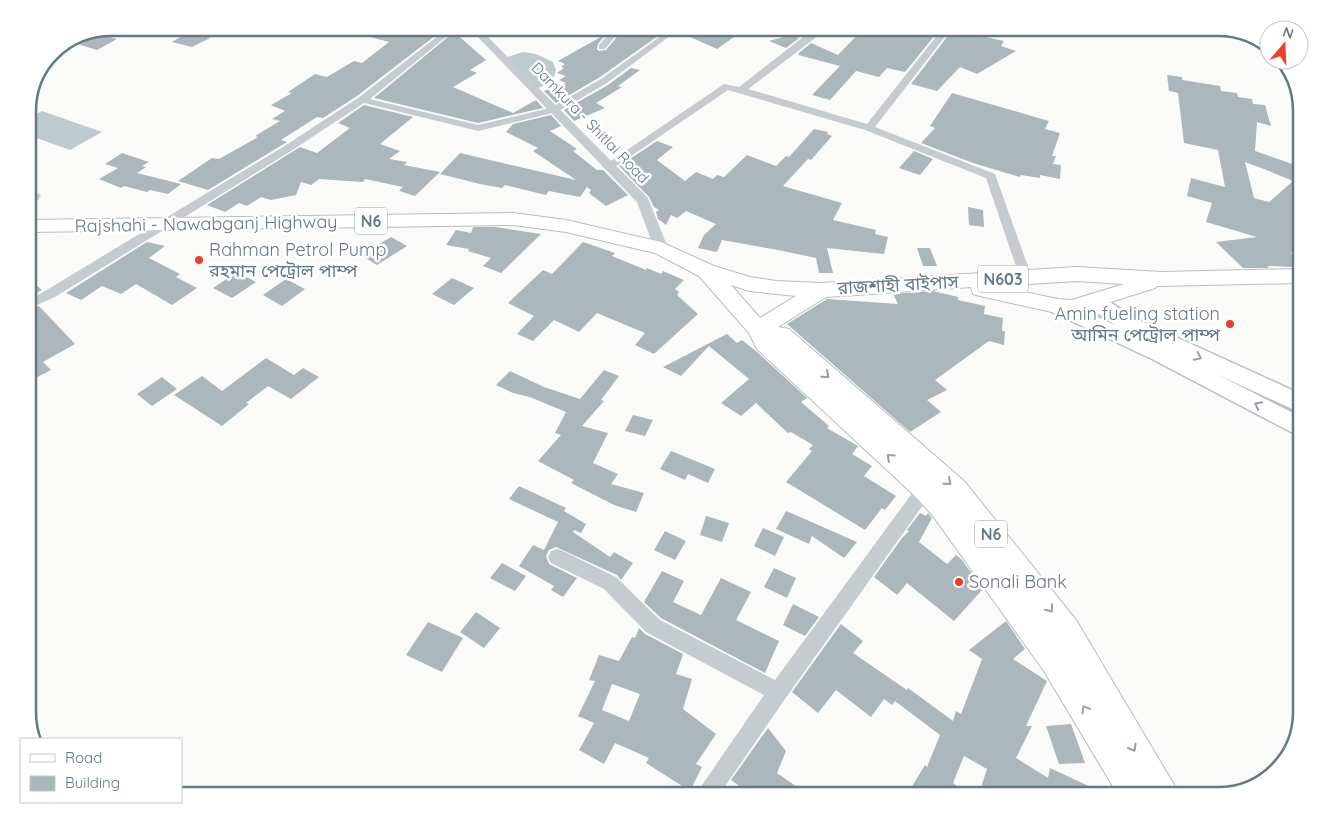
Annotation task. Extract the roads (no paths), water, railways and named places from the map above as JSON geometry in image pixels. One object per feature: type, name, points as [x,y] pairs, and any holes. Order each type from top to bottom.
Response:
[{"type":"highway","name":"Rajshahi - Nawabganj Highway","points":[[36,226],[513,219],[566,226],[660,248],[706,271]]},
{"type":"highway","name":"রাজশাহী বাইপাস","points":[[706,271],[749,284],[776,288],[821,290],[1077,274],[1161,278],[1293,276]]},
{"type":"highway","name":"N6","points":[[706,271],[758,329],[765,343],[925,488],[942,508],[1055,661],[1132,787]]},
{"type":"highway","points":[[1077,274],[1094,301]]},
{"type":"highway","points":[[1058,306],[1073,307],[1161,278]]},
{"type":"highway","name":"N603","points":[[941,283],[998,292],[1058,306]]},
{"type":"highway","points":[[758,329],[821,290]]},
{"type":"highway","name":"N6","points":[[758,329],[781,335],[955,489],[1066,630],[1156,787]]},
{"type":"main road","points":[[1094,301],[1128,323],[1293,400]]},
{"type":"main road","points":[[1058,306],[1159,354],[1293,423]]},
{"type":"street","points":[[36,301],[287,149],[362,100],[443,36]]},
{"type":"street","name":"Damkura - Shitlai Road","points":[[482,36],[643,201],[660,248]]},
{"type":"street","points":[[602,47],[612,36]]},
{"type":"street","points":[[362,100],[478,128],[553,110],[604,81],[666,36]]},
{"type":"street","points":[[741,90],[812,36]]},
{"type":"street","points":[[869,128],[941,36]]},
{"type":"street","points":[[608,167],[727,86],[869,128],[991,176],[1026,278]]},
{"type":"street","points":[[713,787],[778,692],[925,488]]},
{"type":"street","points":[[557,557],[610,582],[653,626],[778,692]]},
{"type":"place","name":"Rahman Petrol Pump রহমান পেট্রোল পাম্প","points":[[199,260]]},
{"type":"place","name":"Amin fueling station আমিন পেট্রোল পাম্প","points":[[1230,324]]},
{"type":"place","name":"Sonali Bank","points":[[959,582]]}]
